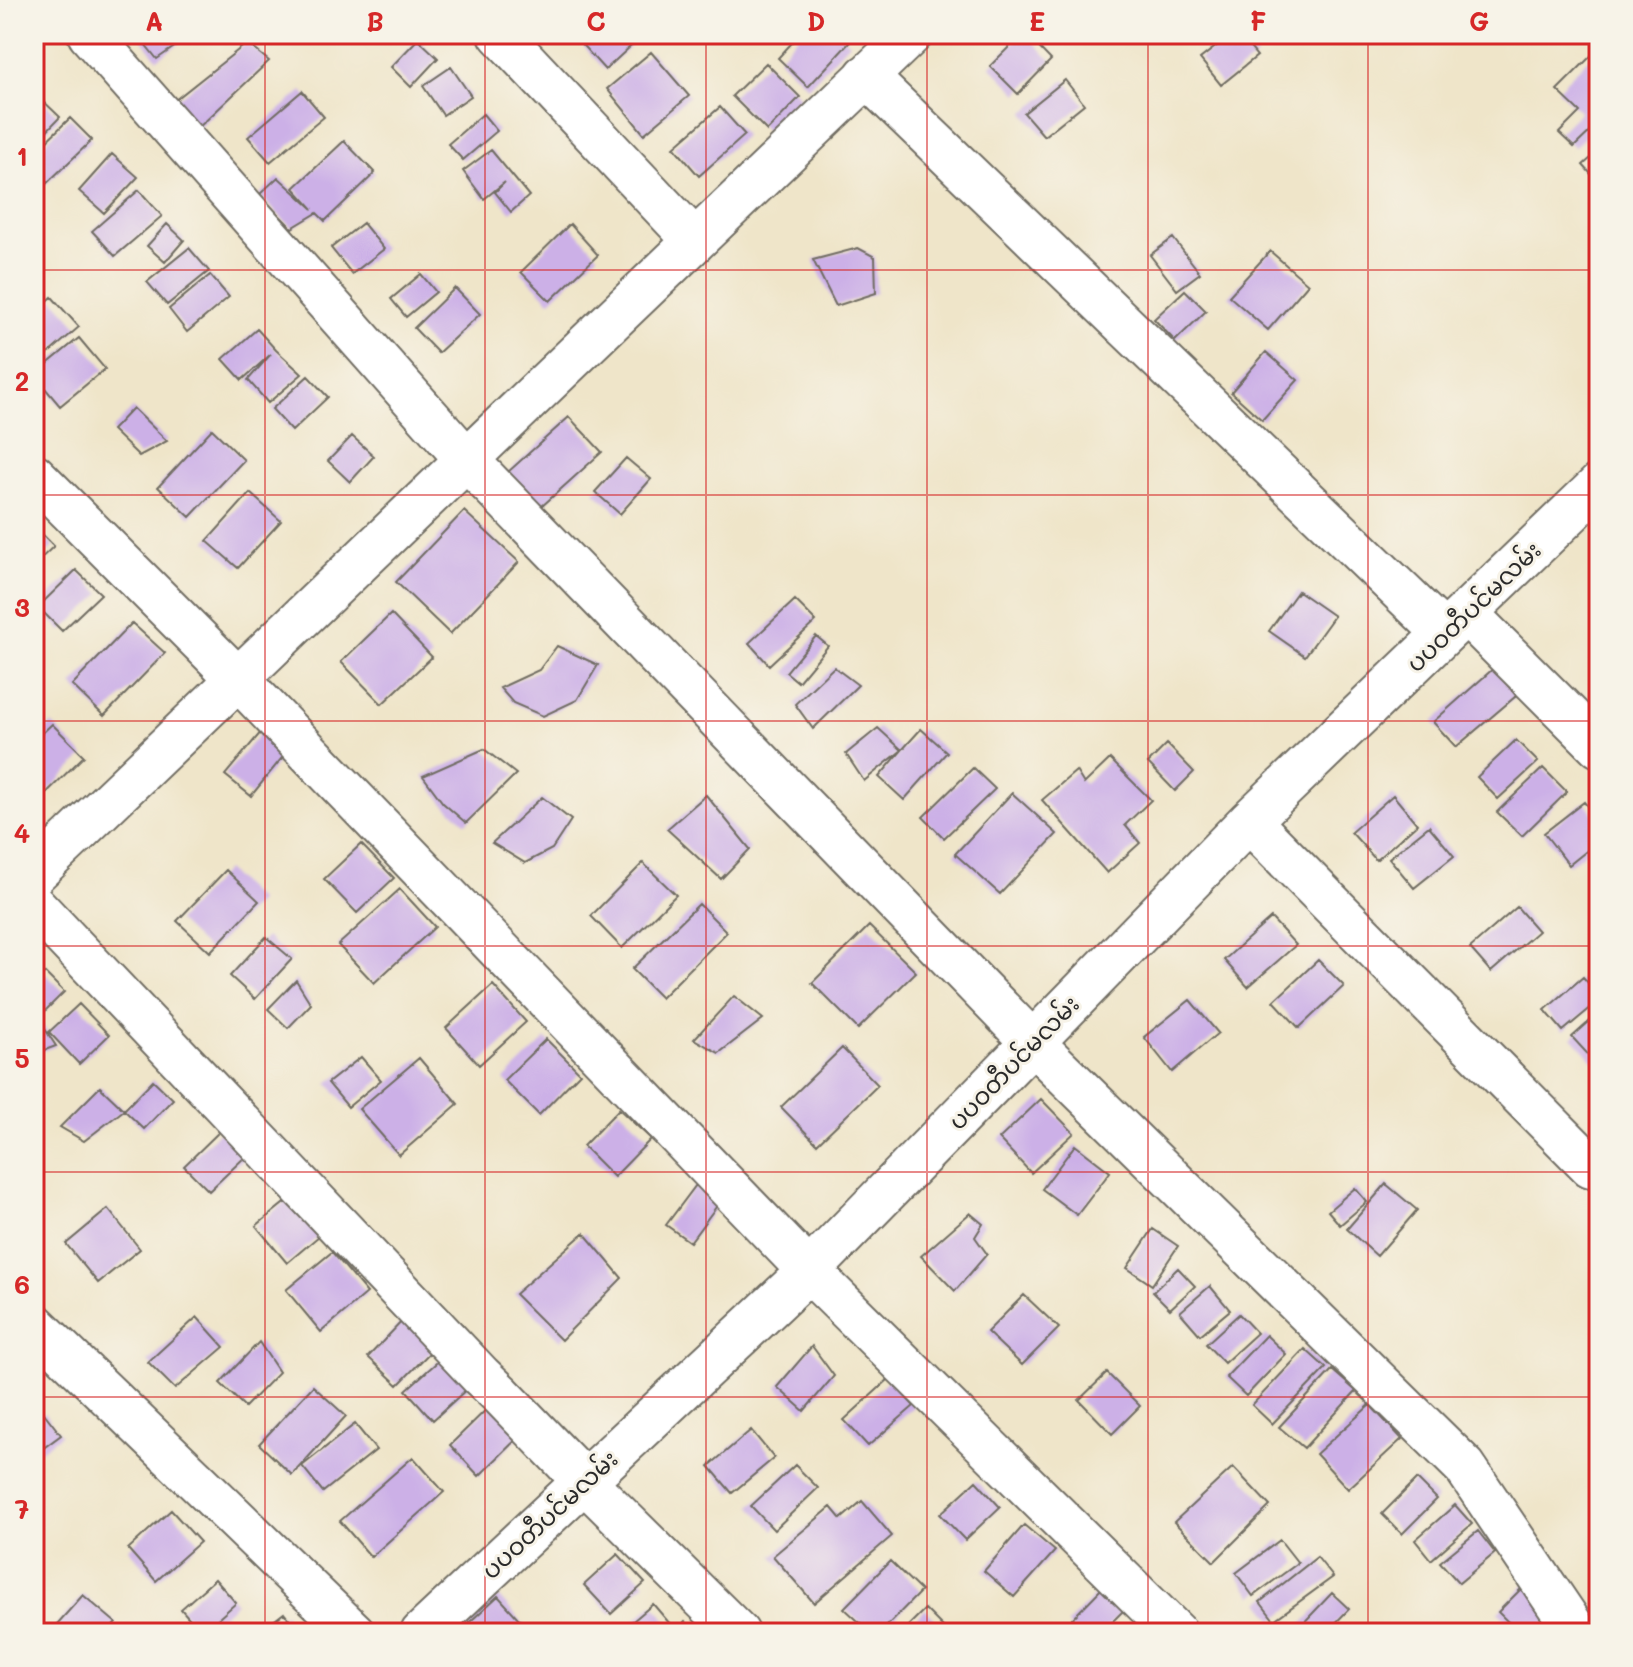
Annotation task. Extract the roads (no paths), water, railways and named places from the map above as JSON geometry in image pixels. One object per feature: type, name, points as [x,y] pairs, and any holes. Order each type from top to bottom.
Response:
[{"type":"street","points":[[89,34],[467,460],[1032,1042],[1465,1467],[1577,1633]]},
{"type":"street","points":[[500,34],[695,241]]},
{"type":"street","points":[[34,874],[905,36]]},
{"type":"street","points":[[866,76],[1455,623],[1599,746]]},
{"type":"street","points":[[34,475],[238,679],[809,1271],[1176,1633]]},
{"type":"street","name":"ပပဝတီပင်မလမ်း","points":[[422,1633],[809,1271],[1249,821],[1599,485]]},
{"type":"street","points":[[1249,821],[1591,1166]]},
{"type":"street","points":[[34,905],[481,1376],[738,1633]]},
{"type":"street","points":[[34,1324],[354,1633]]}]
